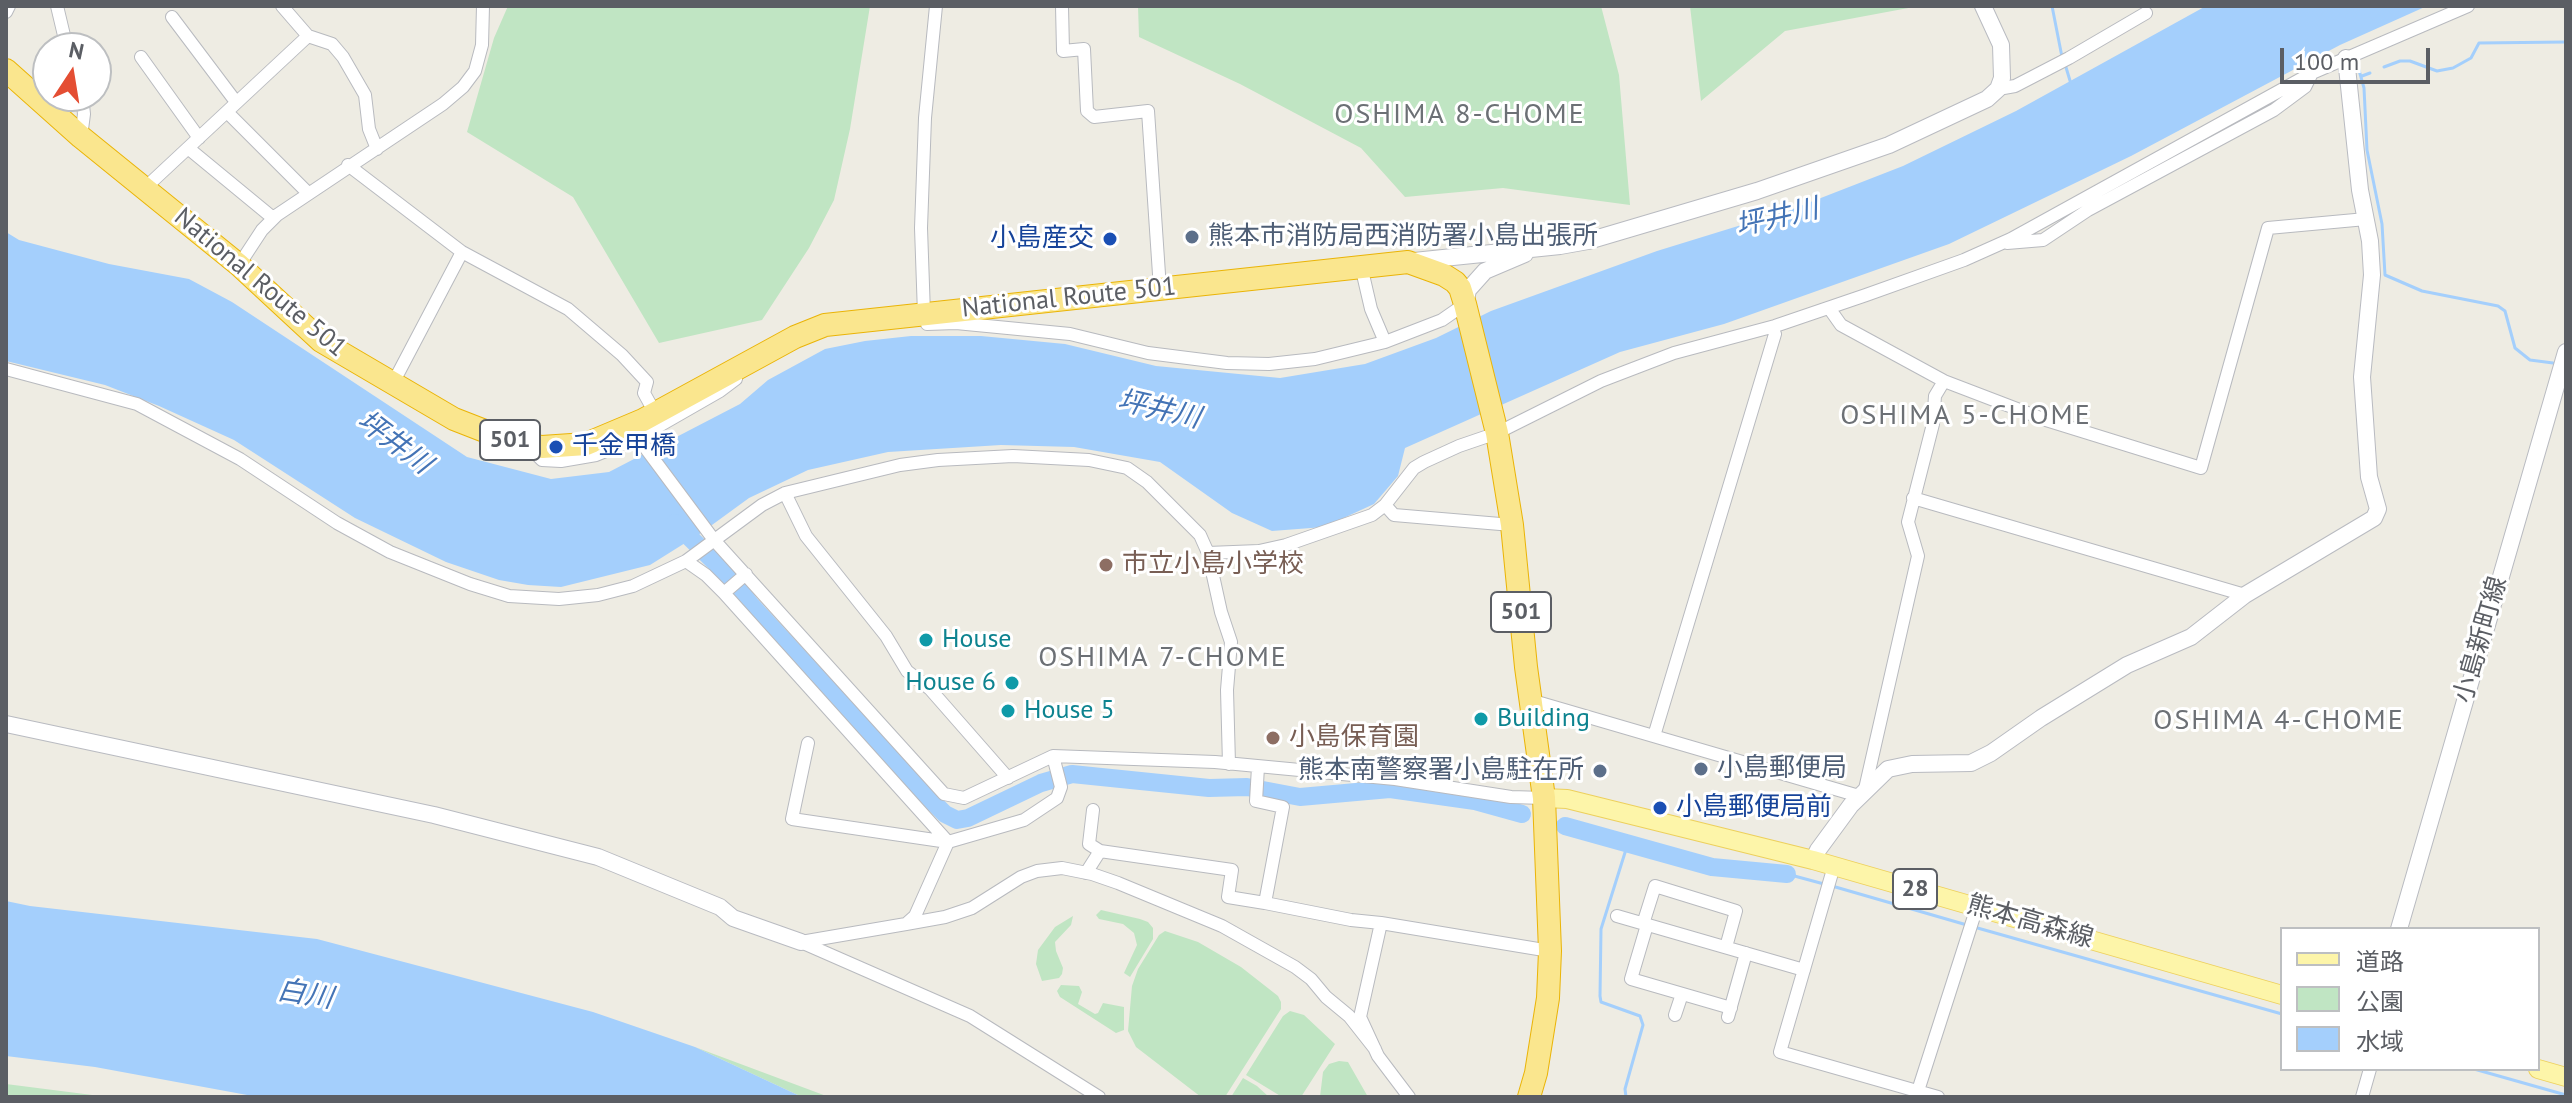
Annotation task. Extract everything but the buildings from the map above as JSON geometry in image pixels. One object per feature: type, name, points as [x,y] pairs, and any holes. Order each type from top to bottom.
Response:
[{"type":"highway","name":"National Route 501","points":[[6,70],[81,137],[239,265],[321,341],[392,385],[464,424],[513,442],[531,445],[566,447],[586,444],[655,413],[795,337],[825,325],[1408,262],[1455,282],[1466,307],[1496,430],[1512,525],[1530,700],[1544,798],[1550,951],[1548,998],[1529,1097]]},
{"type":"main road","name":"熊本高森線","points":[[1544,798],[1567,799],[1813,860],[2280,994]]},
{"type":"main road","points":[[2540,1070],[2566,1077]]},
{"type":"street","points":[[6,12],[9,6]]},
{"type":"street","points":[[57,6],[63,32]]},
{"type":"street","points":[[282,6],[308,36],[332,44],[343,57],[365,95],[369,129],[377,149]]},
{"type":"street","points":[[239,265],[273,218],[443,104],[463,87],[475,71],[482,45],[483,6]]},
{"type":"street","points":[[924,314],[921,228],[925,118],[936,6]]},
{"type":"street","points":[[1062,6],[1063,51],[1084,49],[1087,111],[1094,117],[1148,111],[1160,289]]},
{"type":"street","points":[[1408,262],[1588,241],[1823,170],[1946,119],[1987,99],[1998,89],[2002,78],[2001,45],[1983,6]]},
{"type":"street","points":[[1208,553],[1259,551],[1286,545],[1372,515],[1385,505],[1414,468],[1557,400],[1660,358],[1775,326],[1964,260],[2000,244],[2312,73],[2468,6]]},
{"type":"street","points":[[1998,89],[2015,86],[2146,13]]},
{"type":"street","points":[[172,17],[232,107],[308,193]]},
{"type":"street","points":[[145,188],[308,36]]},
{"type":"street","points":[[141,57],[199,138]]},
{"type":"street","points":[[1813,860],[1862,793],[1888,769],[1912,764],[1971,763],[2127,665],[2191,637],[2245,595],[2374,518],[2378,509],[2369,477],[2362,377],[2372,275],[2353,137],[2346,58]]},
{"type":"street","points":[[81,137],[84,112]]},
{"type":"street","points":[[188,148],[273,218]]},
{"type":"street","points":[[348,165],[462,252],[568,309],[622,355],[647,382],[644,393],[655,413]]},
{"type":"street","points":[[1829,308],[1841,325],[1944,381],[2046,420],[2201,468],[2268,228],[2366,219]]},
{"type":"street","points":[[531,445],[537,458],[561,461],[596,455],[641,441],[720,391],[741,374],[746,365],[761,365],[817,337],[838,332],[937,323],[1070,334],[1148,353],[1241,363],[1269,364],[1315,359],[1385,342],[1442,320],[1466,307],[1468,290],[1485,271],[1529,250]]},
{"type":"street","points":[[392,385],[462,252]]},
{"type":"street","points":[[1361,266],[1371,309],[1385,342]]},
{"type":"street","points":[[1654,736],[1775,334]]},
{"type":"street","name":"小島新町線","points":[[2400,927],[2566,354]]},
{"type":"street","points":[[6,369],[137,404],[240,459],[337,523],[390,552],[509,596],[559,599],[598,595],[633,586],[688,559],[711,539],[785,493],[900,465],[1013,456],[1089,460],[1127,468],[1147,482],[1200,535],[1208,553],[1231,642],[1227,690],[1229,764]]},
{"type":"street","points":[[1862,793],[1918,556],[1908,522],[1933,424],[1935,396],[1944,381]]},
{"type":"street","points":[[641,441],[711,539],[944,794],[964,798],[1053,756],[1229,764],[1395,779],[1511,797],[1544,798]]},
{"type":"street","points":[[785,493],[806,536],[886,636],[907,671],[930,689],[1008,778]]},
{"type":"street","points":[[1913,498],[2245,595]]},
{"type":"street","points":[[1385,505],[1394,515],[1512,525]]},
{"type":"street","points":[[688,559],[724,593],[948,842]]},
{"type":"street","points":[[724,593],[746,574]]},
{"type":"street","points":[[1530,700],[1862,793]]},
{"type":"street","points":[[6,724],[434,815],[598,857],[720,907],[733,918],[801,942],[970,1016],[1099,1097]]},
{"type":"street","points":[[808,743],[792,819],[948,842],[1024,820],[1057,798],[1061,787],[1053,756]]},
{"type":"street","points":[[1258,767],[1256,801],[1283,807],[1265,903]]},
{"type":"street","points":[[1093,810],[1089,844],[1100,851],[1232,870],[1228,897],[1550,951]]},
{"type":"street","points":[[906,924],[915,916],[948,842]]},
{"type":"street","points":[[1086,873],[1100,851]]},
{"type":"street","points":[[1834,866],[1780,1052],[1917,1094],[1938,1097]]},
{"type":"street","points":[[801,942],[945,917],[972,908],[1021,877],[1037,871],[1062,868],[1086,873],[1222,926],[1295,967],[1349,1016],[1409,1097]]},
{"type":"street","points":[[1726,947],[1736,911],[1655,886],[1631,979],[1729,1012],[1746,953]]},
{"type":"street","points":[[1917,1094],[1977,907]]},
{"type":"street","points":[[1617,916],[1804,970]]},
{"type":"street","points":[[1375,1049],[1360,1017],[1381,923]]},
{"type":"street","points":[[1675,1015],[1682,994]]},
{"type":"street","points":[[2362,1097],[2369,1071]]},
{"type":"green space","points":[[508,6],[870,6],[850,129],[834,200],[809,248],[762,320],[659,343],[573,197],[467,132],[494,38]]},
{"type":"green space","points":[[1138,6],[1601,6],[1619,75],[1630,205],[1503,188],[1405,197],[1361,148],[1240,84],[1139,37]]},
{"type":"green space","points":[[1690,6],[1919,6],[1785,31],[1701,101]]},
{"type":"green space","points":[[1101,910],[1140,919],[1153,928],[1153,939],[1130,977],[1124,973],[1137,945],[1134,933],[1123,924],[1099,919],[1096,915]]},
{"type":"green space","points":[[1073,916],[1071,925],[1055,942],[1062,974],[1059,978],[1042,981],[1036,964],[1038,950],[1055,927]]},
{"type":"green space","points":[[1165,931],[1198,942],[1241,967],[1278,996],[1281,1002],[1281,1009],[1225,1097],[1201,1097],[1136,1047],[1128,1031],[1132,986],[1138,969],[1159,935]]},
{"type":"green space","points":[[1061,985],[1079,986],[1082,992],[1078,1004],[1095,1014],[1103,1003],[1124,1007],[1124,1030],[1116,1033],[1060,997],[1057,991]]},
{"type":"green space","points":[[1290,1011],[1304,1015],[1335,1044],[1301,1097],[1282,1097],[1246,1075],[1283,1016]]},
{"type":"green space","points":[[695,1047],[829,1097],[802,1097]]},
{"type":"green space","points":[[1348,1062],[1368,1097],[1320,1097],[1323,1072],[1329,1064]]},
{"type":"green space","points":[[1243,1078],[1257,1086],[1269,1097],[1231,1097]]},
{"type":"green space","points":[[6,1084],[108,1097],[6,1097]]},
{"type":"water","name":"坪井川","points":[[2206,6],[2427,6],[2340,45],[2131,156],[1949,244],[1724,324],[1620,352],[1405,448],[1398,476],[1374,504],[1324,527],[1272,531],[1232,513],[1160,462],[1074,447],[1001,445],[888,452],[808,470],[749,498],[650,565],[561,587],[528,585],[499,580],[446,562],[355,518],[234,440],[159,406],[105,385],[6,361],[6,232],[19,240],[109,264],[189,279],[232,302],[467,457],[551,479],[609,472],[740,404],[768,380],[825,349],[865,341],[911,336],[981,336],[1065,344],[1156,366],[1280,378],[1365,364],[1436,338],[1491,311],[1657,251],[1790,210],[1903,166],[2016,111]]},
{"type":"water","name":"白川","points":[[6,901],[317,939],[593,1012],[695,1047],[802,1097],[258,1097],[95,1067],[6,1056]]},
{"type":"waterway","points":[[2052,6],[2062,57]]},
{"type":"waterway","points":[[2384,67],[2410,61],[2437,71],[2453,68],[2471,58],[2479,43],[2566,42]]},
{"type":"waterway","points":[[2357,63],[2364,88],[2367,150],[2382,224],[2385,275],[2422,291],[2498,306],[2505,311],[2515,348],[2530,360],[2553,363]]},
{"type":"waterway","points":[[2065,64],[2071,84]]},
{"type":"waterway","points":[[2362,76],[2370,73]]},
{"type":"waterway","points":[[675,523],[724,571],[751,605],[924,793],[945,814],[957,820],[968,818],[1041,783],[1072,774],[1209,788],[1247,787],[1300,797],[1390,789],[1475,801],[1522,814]]},
{"type":"waterway","points":[[1565,826],[1712,867],[1787,874]]},
{"type":"waterway","points":[[1626,1097],[1625,1089],[1643,1025],[1640,1016],[1601,1002],[1600,996],[1601,929],[1628,843]]},
{"type":"waterway","points":[[1787,874],[1824,884]]},
{"type":"waterway","points":[[1832,886],[1967,925]]},
{"type":"waterway","points":[[1974,927],[2280,1013]]},
{"type":"waterway","points":[[2481,1071],[2566,1095]]},
{"type":"place","name":"熊本市消防局西消防署小島出張所","points":[[1192,237]]},
{"type":"place","name":"小島産交","points":[[1110,239]]},
{"type":"place","name":"千金甲橋","points":[[556,447]]},
{"type":"place","name":"市立小島小学校","points":[[1106,565]]},
{"type":"place","name":"House","points":[[926,640]]},
{"type":"place","name":"House 6","points":[[1012,683]]},
{"type":"place","name":"House 5","points":[[1008,711]]},
{"type":"place","name":"Building","points":[[1481,719]]},
{"type":"place","name":"小島保育園","points":[[1273,738]]},
{"type":"place","name":"小島郵便局","points":[[1701,769]]},
{"type":"place","name":"熊本南警察署小島駐在所","points":[[1600,771]]},
{"type":"place","name":"小島郵便局前","points":[[1660,808]]},
{"type":"district","name":"OSHIMA 8-CHOME","points":[[1460,115]]},
{"type":"district","name":"OSHIMA 5-CHOME","points":[[1966,416]]},
{"type":"district","name":"OSHIMA 7-CHOME","points":[[1163,658]]},
{"type":"district","name":"OSHIMA 4-CHOME","points":[[2279,721]]}]
